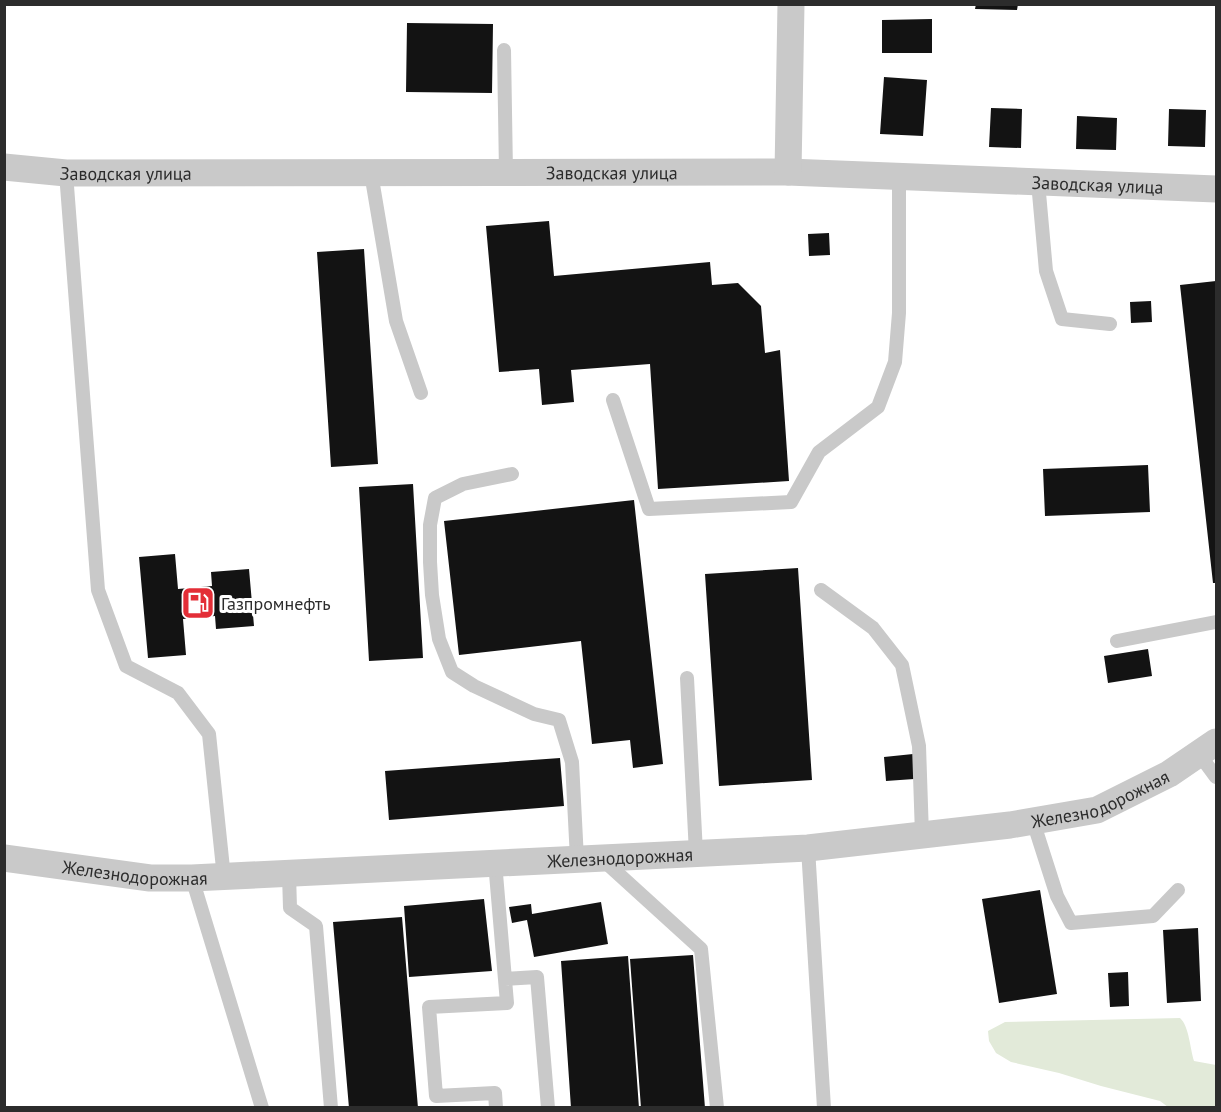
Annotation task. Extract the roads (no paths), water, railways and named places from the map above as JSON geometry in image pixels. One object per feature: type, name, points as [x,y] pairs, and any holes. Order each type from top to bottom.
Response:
[{"type":"street","points":[[788,172],[791,4]]},
{"type":"street","name":"Заводская улица","points":[[4,167],[66,173],[788,172],[1216,189]]},
{"type":"street","name":"Железнодорожная","points":[[4,858],[150,878],[224,878],[495,862],[808,848],[1033,821],[1097,810],[1169,774],[1208,748]]},
{"type":"lane","points":[[504,50],[506,173]]},
{"type":"lane","points":[[66,173],[98,590],[126,666],[178,693],[209,734],[224,878]]},
{"type":"lane","points":[[371,173],[396,321],[421,393]]},
{"type":"lane","points":[[613,400],[649,509],[791,502],[819,452],[878,407],[895,362],[900,314],[900,177]]},
{"type":"lane","points":[[1038,182],[1046,271],[1062,319],[1110,324]]},
{"type":"lane","points":[[512,474],[463,484],[435,498],[430,525],[429,562],[439,639],[453,672],[474,686],[534,714],[559,720],[572,762],[589,858],[701,949],[717,1107]]},
{"type":"lane","points":[[821,590],[873,628],[902,665],[919,746],[922,835]]},
{"type":"lane","points":[[1117,641],[1216,622]]},
{"type":"lane","points":[[687,678],[696,853]]},
{"type":"lane","points":[[1208,748],[1216,777]]},
{"type":"lane","points":[[1033,821],[1057,896],[1071,923],[1153,916],[1178,890]]},
{"type":"lane","points":[[808,848],[824,1107]]},
{"type":"lane","points":[[495,862],[507,1003],[429,1007],[436,1096],[495,1093],[495,1107]]},
{"type":"lane","points":[[289,874],[290,908],[316,926],[331,1107]]},
{"type":"lane","points":[[192,878],[262,1107]]},
{"type":"lane","points":[[506,979],[537,977],[548,1107]]},
{"type":"place","name":"Газпромнефть","points":[[198,603]]}]
